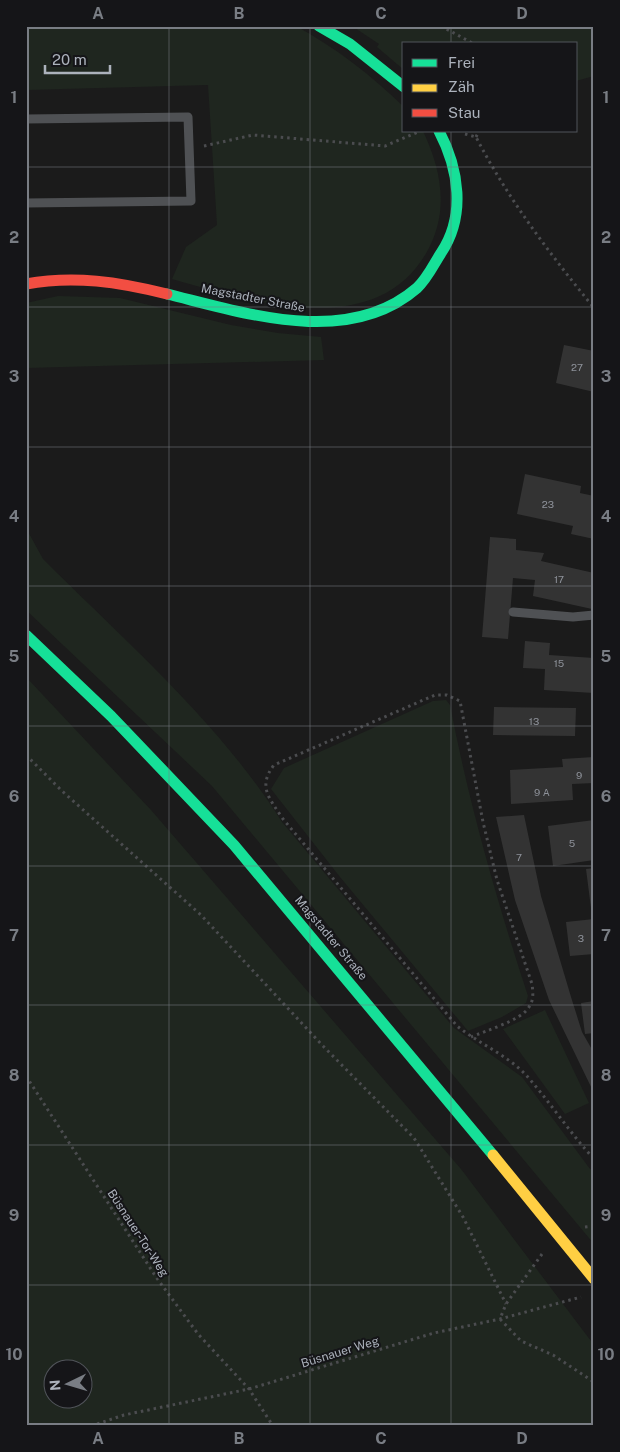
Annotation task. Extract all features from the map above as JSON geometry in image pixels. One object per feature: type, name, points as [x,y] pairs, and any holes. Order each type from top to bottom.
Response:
[{"type":"main road","points":[[319,26],[350,44],[402,85]]},
{"type":"main road","name":"Magstadter Straße","points":[[26,284],[76,278],[99,280],[152,290],[246,313],[308,323],[343,321],[381,311],[394,305],[420,287],[434,270],[449,240],[454,220],[456,180],[453,160],[439,132]]},
{"type":"main road","name":"Magstadter Straße","points":[[26,635],[111,716],[234,845],[412,1056],[594,1279]]},
{"type":"lane","points":[[26,119],[188,117],[191,202],[26,203]]},
{"type":"lane","points":[[513,612],[573,617],[594,614]]},
{"type":"path","points":[[441,26],[470,42]]},
{"type":"path","points":[[189,149],[253,135],[384,146],[418,132]]},
{"type":"path","points":[[478,132],[476,137],[490,164],[531,226],[594,308]]},
{"type":"path","points":[[471,1037],[519,1016],[529,1008],[533,996],[532,984],[496,880],[482,822],[460,701],[447,695],[435,696],[274,765],[266,776],[265,790],[283,819],[457,1026],[471,1037],[510,1062],[525,1074],[568,1131],[594,1160]]},
{"type":"path","points":[[26,755],[62,791],[201,915],[323,1046],[414,1138],[464,1217],[506,1304]]},
{"type":"path","name":"Büsnauer-Tor-Weg","points":[[26,1076],[156,1277],[198,1334],[249,1389],[273,1426]]},
{"type":"path","points":[[585,1227],[594,1226]]},
{"type":"path","points":[[542,1254],[506,1304],[500,1319],[521,1341],[553,1355],[594,1382]]},
{"type":"path","name":"Büsnauer Weg","points":[[91,1426],[124,1416],[249,1389],[434,1333],[500,1319],[586,1295]]},
{"type":"shaded area","points":[[26,26],[296,26],[325,43],[353,63],[402,105],[402,132],[423,132],[434,160],[440,189],[441,204],[435,233],[429,248],[407,278],[379,296],[347,306],[311,308],[275,304],[238,297],[172,279],[186,247],[217,225],[208,85],[26,90]]},
{"type":"shaded area","points":[[352,26],[594,26],[594,76],[578,80],[578,42],[402,42],[402,68],[377,47],[379,44]]},
{"type":"shaded area","points":[[58,296],[120,298],[231,325],[278,333],[321,337],[324,360],[26,368],[26,303]]},
{"type":"shaded area","points":[[26,528],[43,559],[170,684],[230,750],[282,822],[454,1028],[522,1077],[590,1169],[594,1170],[594,1244],[212,786],[26,610]]},
{"type":"shaded area","points":[[26,677],[151,810],[461,1169],[594,1345],[594,1426],[26,1426]]},
{"type":"shaded area","points":[[446,700],[450,705],[484,852],[528,996],[526,1003],[502,1017],[468,1031],[340,877],[271,789],[284,768],[433,701]]},
{"type":"shaded area","points":[[545,1010],[589,1103],[565,1114],[503,1029]]},
{"type":"building","points":[[564,345],[594,351],[594,392],[556,383]]},
{"type":"building","points":[[525,474],[581,486],[580,493],[594,496],[594,539],[571,534],[573,526],[517,514]]},
{"type":"building","points":[[490,537],[516,539],[516,550],[544,553],[541,561],[594,573],[592,609],[533,596],[535,580],[513,578],[508,639],[482,637]]},
{"type":"building","points":[[592,624],[594,624],[594,647],[591,647]]},
{"type":"building","points":[[525,641],[550,643],[549,655],[594,658],[594,693],[544,690],[545,669],[523,668]]},
{"type":"building","points":[[494,707],[576,708],[575,736],[493,735]]},
{"type":"building","points":[[594,757],[594,783],[572,784],[573,800],[511,804],[510,770],[563,767],[562,759]]},
{"type":"building","points":[[524,815],[541,896],[582,1032],[594,1053],[594,1093],[549,1000],[515,900],[496,817]]},
{"type":"building","points":[[594,820],[594,860],[553,866],[548,826]]},
{"type":"building","points":[[594,868],[594,908],[591,908],[586,869]]},
{"type":"building","points":[[594,919],[594,954],[570,956],[566,922]]},
{"type":"building","points":[[594,1001],[594,1033],[585,1034],[581,1003]]},
{"type":"traffic: fast","points":[[319,26],[350,44],[402,85]]},
{"type":"traffic: fast","points":[[167,294],[229,310],[295,321],[328,321],[360,317],[390,306],[417,288],[424,280],[449,239],[454,224],[457,208],[455,177],[446,146],[439,132]]},
{"type":"traffic: fast","points":[[26,635],[111,716],[234,845],[493,1155]]},
{"type":"traffic: slow","points":[[493,1155],[594,1279]]},
{"type":"traffic: jam","points":[[26,284],[62,280],[96,281],[167,294]]}]
